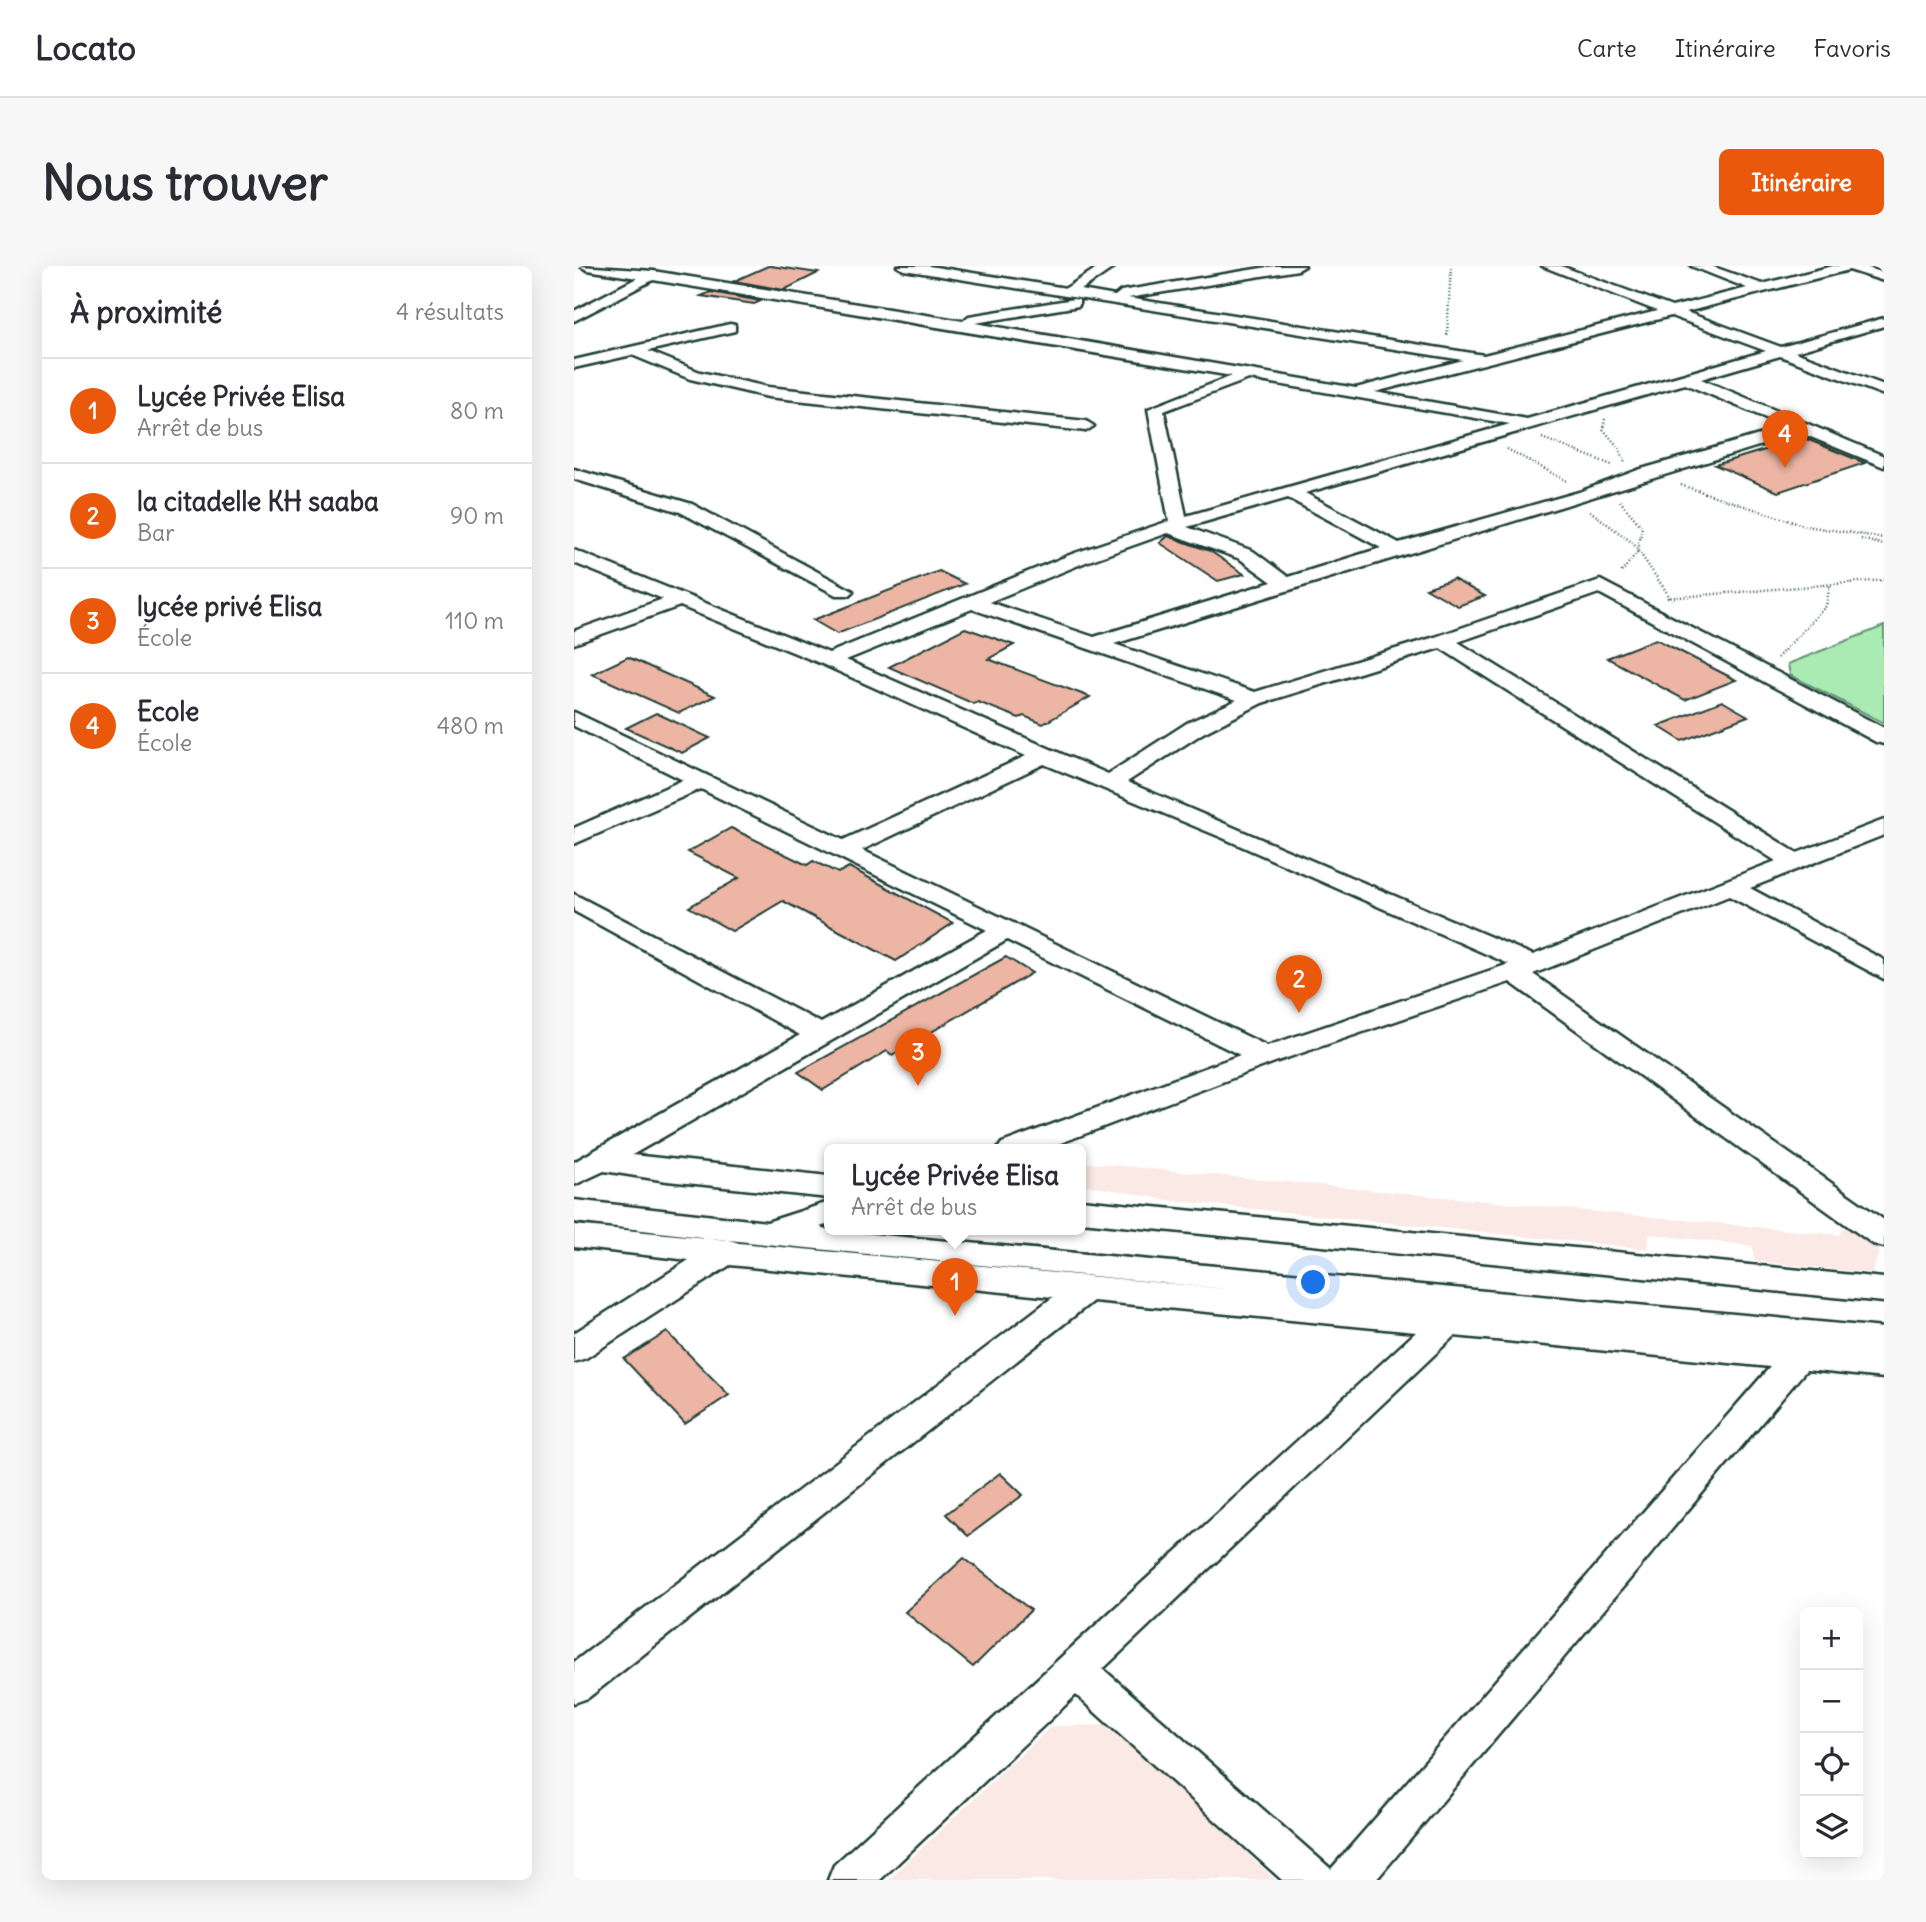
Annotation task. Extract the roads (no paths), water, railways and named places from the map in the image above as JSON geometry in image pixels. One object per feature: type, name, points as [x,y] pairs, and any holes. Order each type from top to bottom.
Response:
[{"type":"street","points":[[587,266],[949,323],[1523,424]]},
{"type":"street","points":[[574,317],[671,266]]},
{"type":"street","points":[[904,266],[1096,299],[1484,359]]},
{"type":"street","points":[[1067,293],[1109,266]]},
{"type":"street","points":[[949,323],[1263,268],[1298,266]]},
{"type":"street","points":[[1549,266],[1884,390]]},
{"type":"street","points":[[1698,266],[1763,289]]},
{"type":"street","points":[[1351,394],[1849,266],[1884,277]]},
{"type":"street","points":[[829,660],[1079,558],[1174,526],[1492,432],[1884,322]]},
{"type":"street","points":[[574,364],[730,328]]},
{"type":"street","points":[[1861,328],[1884,336]]},
{"type":"street","points":[[635,351],[695,376],[768,392],[1086,426]]},
{"type":"street","points":[[1174,526],[1156,409],[1247,376]]},
{"type":"street","points":[[1687,379],[1884,462]]},
{"type":"street","points":[[1094,644],[1397,549],[1586,496],[1644,474],[1801,428]]},
{"type":"street","points":[[574,474],[686,509],[843,591]]},
{"type":"street","points":[[1287,491],[1397,549]]},
{"type":"street","points":[[1174,526],[1260,562],[1275,571],[1284,584]]},
{"type":"street","points":[[574,556],[829,660],[1044,756],[1111,782],[1522,968],[1884,1236]]},
{"type":"street","points":[[1111,782],[1195,728],[1255,699],[1442,641],[1599,586],[1631,600],[1884,737]]},
{"type":"street","points":[[574,638],[679,600]]},
{"type":"street","points":[[971,602],[1255,699]]},
{"type":"street","points":[[1442,641],[1792,860]]},
{"type":"street","points":[[574,718],[1265,1056]]},
{"type":"street","points":[[844,849],[1044,756]]},
{"type":"street","points":[[574,837],[703,780]]},
{"type":"street","points":[[1028,1144],[1265,1056],[1522,968],[1792,860],[1884,827]]},
{"type":"street","points":[[1730,887],[1884,971]]},
{"type":"street","points":[[574,901],[821,1035]]},
{"type":"street","points":[[574,1175],[604,1161],[1006,930]]},
{"type":"street","points":[[574,1158],[667,1171],[824,1187]]},
{"type":"street","points":[[574,1211],[766,1233],[1884,1341]]},
{"type":"street","points":[[1086,1212],[1884,1290]]},
{"type":"street","points":[[574,1349],[724,1253],[766,1233],[824,1215]]},
{"type":"street","points":[[574,1236],[724,1253],[1884,1365]]},
{"type":"street","points":[[574,1685],[1087,1288]]},
{"type":"street","points":[[849,1880],[1449,1321]]},
{"type":"street","points":[[1348,1880],[1798,1357]]},
{"type":"street","points":[[1074,1668],[1314,1880]]},
{"type":"place","name":"Ecole","points":[[1785,468]]},
{"type":"place","name":"la citadelle KH saaba","points":[[1299,1013]]},
{"type":"place","name":"lycée privé Elisa","points":[[918,1086]]},
{"type":"place","name":"Lycée Privée Elisa","points":[[955,1316]]}]
